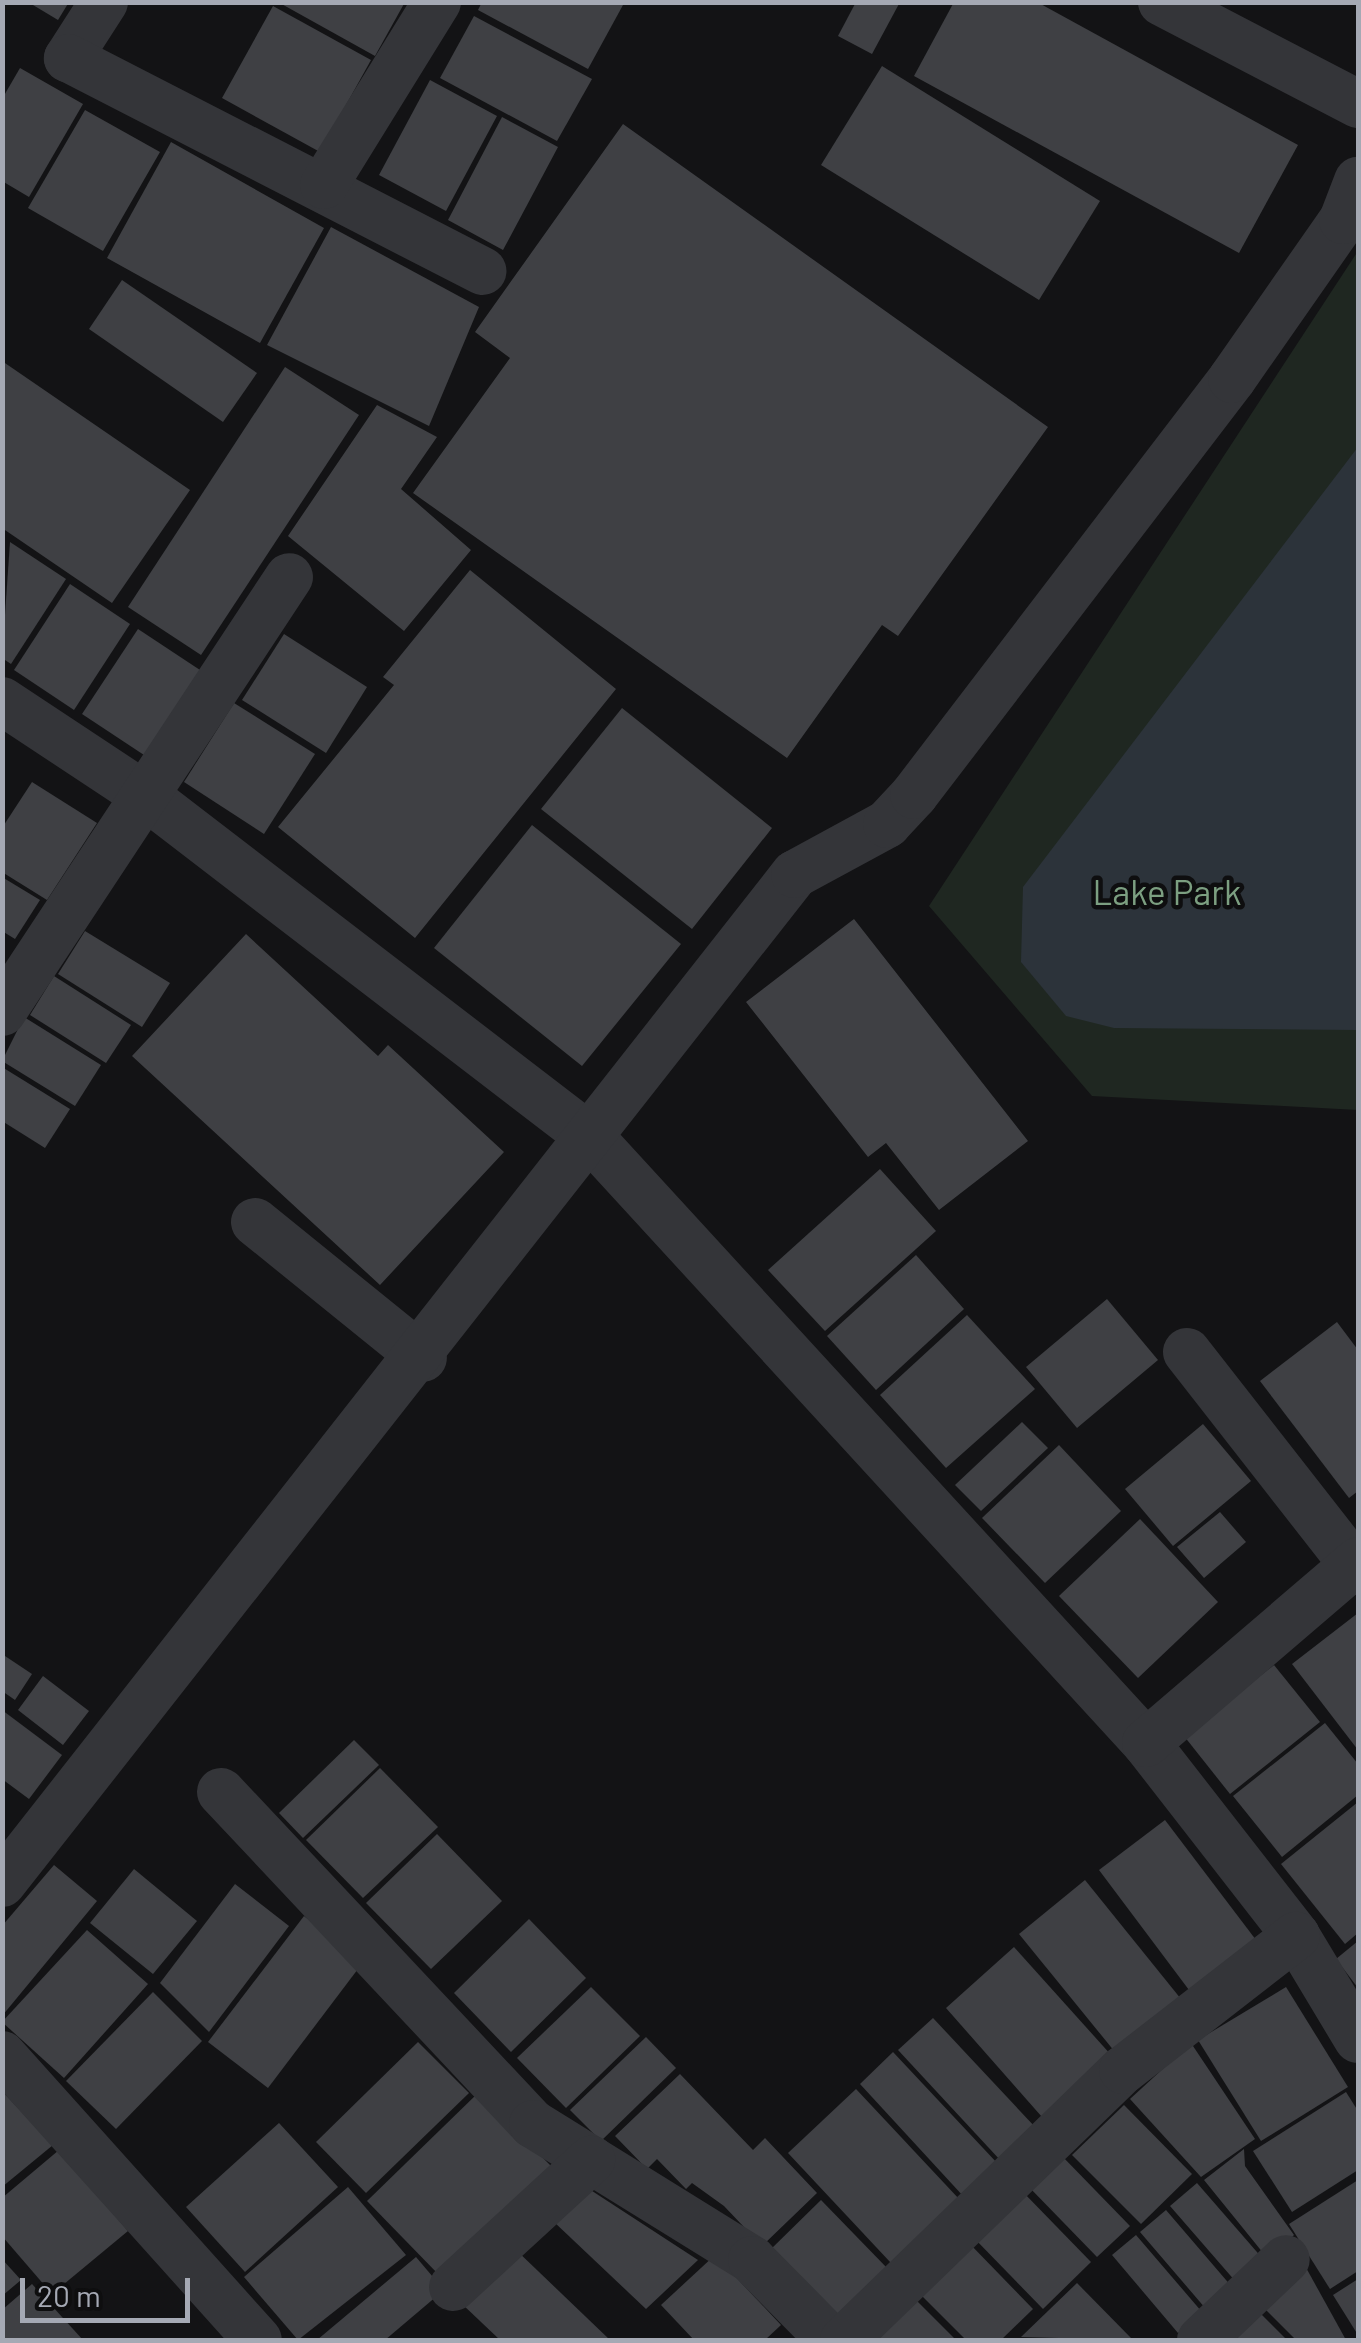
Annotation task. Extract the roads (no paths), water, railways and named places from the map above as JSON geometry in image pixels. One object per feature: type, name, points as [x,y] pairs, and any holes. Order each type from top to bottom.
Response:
[{"type":"street","points":[[104,2],[68,58],[324,185],[482,271]]},
{"type":"street","points":[[324,185],[437,2]]},
{"type":"street","points":[[1162,2],[1358,104]]},
{"type":"street","points":[[3,1880],[423,1358],[795,874],[887,824],[914,794],[1232,380],[1343,220],[1358,181]]},
{"type":"street","points":[[2,1012],[289,577]]},
{"type":"street","points":[[2,701],[147,796],[591,1138],[1146,1744],[1296,1936],[1358,2039]]},
{"type":"street","points":[[255,1222],[423,1358]]},
{"type":"street","points":[[1146,1744],[1357,1566],[1187,1352]]},
{"type":"street","points":[[221,1792],[533,2124],[752,2260],[831,2340]]},
{"type":"street","points":[[844,2340],[1123,2070],[1296,1936]]},
{"type":"street","points":[[2,2055],[258,2340]]},
{"type":"street","points":[[453,2287],[591,2160]]},
{"type":"street","points":[[1200,2340],[1286,2259]]},
{"type":"park label","name":"Lake Park","points":[[1167,891]]}]
